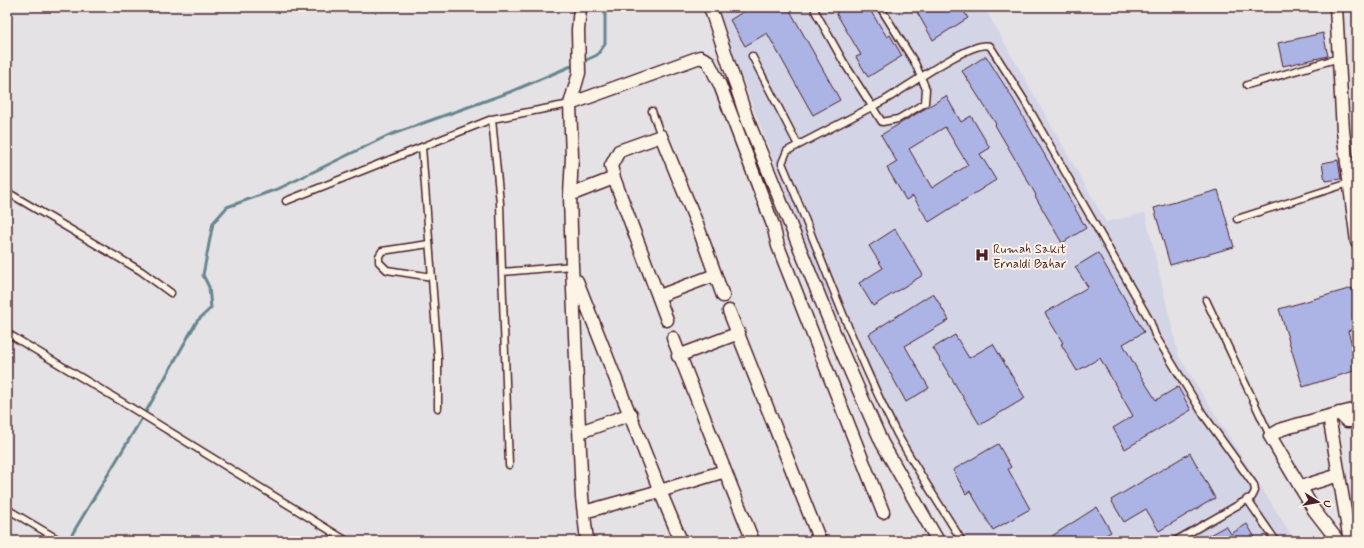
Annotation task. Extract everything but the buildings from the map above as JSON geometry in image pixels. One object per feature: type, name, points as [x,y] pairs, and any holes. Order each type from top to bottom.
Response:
[{"type":"street","points":[[580,7],[578,30],[579,73],[573,88],[570,104],[572,157],[570,195],[580,432],[587,541]]},
{"type":"street","points":[[710,7],[746,116],[842,352],[882,442],[938,541]]},
{"type":"street","points":[[1336,7],[1343,131],[1357,242]]},
{"type":"street","points":[[570,104],[700,57],[708,60],[720,85],[772,225],[778,246],[883,512]]},
{"type":"street","points":[[667,320],[614,178],[611,166],[619,151],[661,136],[723,296]]},
{"type":"street","points":[[570,195],[614,178]]},
{"type":"street","points":[[572,266],[586,306],[631,414],[660,491],[681,541]]},
{"type":"street","points":[[659,296],[715,275]]},
{"type":"street","points":[[729,311],[739,333],[776,433],[820,541]]},
{"type":"street","points":[[678,356],[739,333]]},
{"type":"street","points":[[672,338],[753,541]]},
{"type":"street","points":[[1338,541],[1314,510],[1270,436],[1282,429],[1357,408]]},
{"type":"street","points":[[580,432],[631,414]]},
{"type":"street","points":[[1334,414],[1347,421],[1357,421]]},
{"type":"street","points":[[1334,414],[1339,475],[1350,541]]},
{"type":"street","points":[[584,512],[726,471]]},
{"type":"street","points":[[1300,487],[1339,475]]},
{"type":"lane","points":[[815,7],[815,11],[843,61],[882,122],[898,118],[924,103],[926,89],[915,63],[880,7]]},
{"type":"lane","points":[[962,541],[896,432],[861,357],[812,233],[782,163],[787,151],[886,99],[920,76],[981,45],[990,46],[1024,100],[1150,321],[1155,335],[1203,414],[1254,485],[1255,491],[1252,497],[1175,541]]},
{"type":"lane","points":[[752,56],[798,145]]},
{"type":"lane","points":[[1247,84],[1339,58]]},
{"type":"lane","points":[[286,201],[492,119],[570,104]]},
{"type":"lane","points":[[652,112],[661,136]]},
{"type":"lane","points":[[492,119],[500,203],[509,465]]},
{"type":"lane","points":[[422,147],[438,358],[438,408]]},
{"type":"lane","points":[[1237,219],[1349,183]]},
{"type":"lane","points":[[7,192],[141,271],[171,293]]},
{"type":"lane","points":[[429,244],[382,251],[379,256],[380,262],[387,270],[432,277]]},
{"type":"lane","points":[[502,272],[572,266]]},
{"type":"lane","points":[[1206,300],[1270,436]]},
{"type":"lane","points":[[7,333],[125,403],[347,541]]},
{"type":"lane","points":[[1247,500],[1276,541]]},
{"type":"lane","points":[[7,509],[60,540]]},
{"type":"shaded area","name":"Rumah Sakit Ernaldi Bahar","points":[[715,7],[984,7],[1106,222],[1145,213],[1179,357],[1295,541],[955,541],[822,287]]},
{"type":"waterway","points":[[582,62],[597,55],[605,44],[605,7]]},
{"type":"waterway","points":[[68,541],[148,408],[197,321],[211,308],[209,287],[203,275],[213,223],[227,207],[280,188],[387,136],[510,92],[576,64]]},
{"type":"place","name":"Rumah Sakit Ernaldi Bahar","points":[[982,255]]}]
